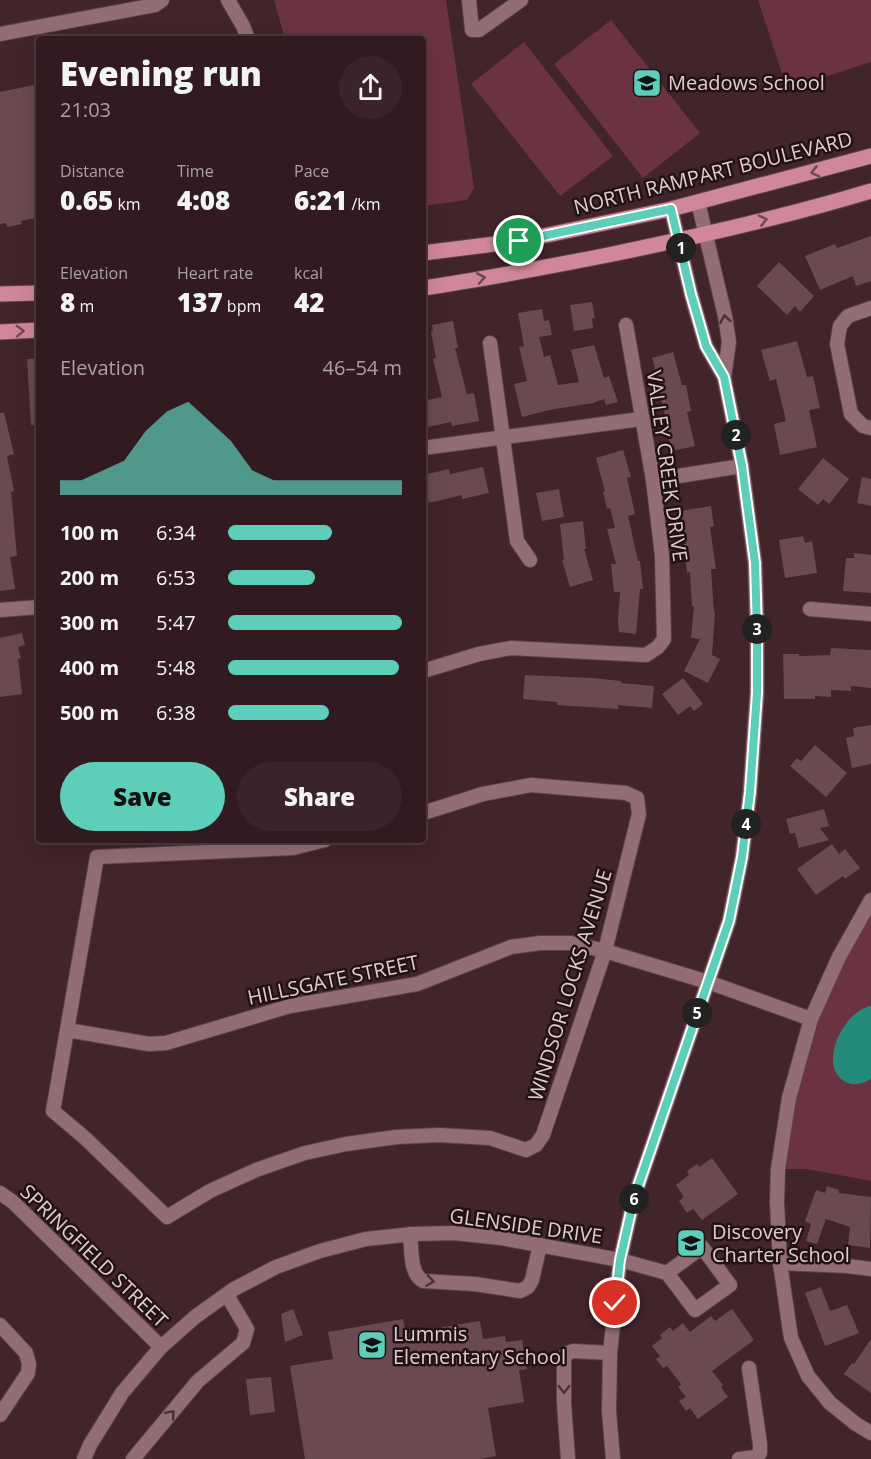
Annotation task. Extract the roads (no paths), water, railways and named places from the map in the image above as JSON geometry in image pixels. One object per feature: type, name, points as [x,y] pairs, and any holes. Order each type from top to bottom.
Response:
[{"type":"main road","name":"NORTH RAMPART BOULEVARD","points":[[426,253],[519,241],[671,209],[871,156]]},
{"type":"main road","points":[[426,287],[557,265],[679,240],[871,191]]},
{"type":"main road","points":[[0,294],[36,293]]},
{"type":"main road","points":[[0,332],[36,330]]},
{"type":"street","points":[[0,34],[155,6],[162,0]]},
{"type":"street","points":[[228,0],[247,36]]},
{"type":"street","points":[[469,0],[472,30],[480,30],[521,0]]},
{"type":"street","points":[[698,202],[729,342],[724,377]]},
{"type":"street","points":[[613,1459],[609,1411],[610,1353],[620,1260],[634,1198],[729,921],[742,857],[750,792],[757,693],[755,563],[742,466],[724,377],[706,346],[671,209]]},
{"type":"street","points":[[871,308],[848,316],[840,326],[837,344],[851,414],[862,426],[871,428]]},
{"type":"street","name":"VALLEY CREEK DRIVE","points":[[426,670],[480,654],[511,648],[646,655],[658,647],[664,639],[662,556],[653,480],[626,325]]},
{"type":"street","points":[[490,343],[517,541],[530,560]]},
{"type":"street","points":[[426,448],[641,418]]},
{"type":"street","points":[[653,480],[742,466]]},
{"type":"street","points":[[0,610],[36,607]]},
{"type":"street","points":[[810,609],[871,614]]},
{"type":"street","name":"WINDSOR LOCKS AVENUE","points":[[67,1030],[53,1112],[85,1138],[166,1217],[210,1191],[256,1170],[305,1153],[346,1144],[396,1137],[439,1135],[490,1138],[526,1150],[536,1145],[543,1136],[605,951],[639,814],[637,798],[626,793],[531,785],[483,794],[426,812]]},
{"type":"street","points":[[67,1030],[98,857],[293,848],[313,843]]},
{"type":"street","points":[[871,900],[839,957],[811,1019],[789,1098],[778,1169],[777,1202],[780,1263],[791,1338],[808,1376],[830,1404],[871,1433]]},
{"type":"street","name":"HILLSGATE STREET","points":[[67,1030],[149,1044],[166,1043],[290,1005],[417,984],[511,947],[540,943],[571,944],[605,951],[708,982],[811,1019]]},
{"type":"street","name":"SPRINGFIELD STREET","points":[[0,1192],[13,1202],[161,1347]]},
{"type":"street","name":"GLENSIDE DRIVE","points":[[89,1457],[90,1445],[122,1393],[161,1347],[195,1317],[226,1295],[276,1268],[320,1251],[366,1239],[410,1234],[454,1233],[501,1238],[620,1260],[667,1273]]},
{"type":"street","points":[[410,1234],[414,1271],[423,1281],[476,1284],[520,1291],[528,1287],[532,1280],[540,1245]]},
{"type":"street","points":[[702,1247],[730,1285],[695,1310],[667,1273],[702,1247]]},
{"type":"street","points":[[780,1263],[871,1269]]},
{"type":"street","points":[[133,1459],[198,1381],[243,1343],[247,1329],[226,1295]]},
{"type":"street","points":[[0,1325],[27,1353],[29,1364],[28,1373],[0,1415]]},
{"type":"street","points":[[568,1459],[564,1403],[566,1354],[573,1351],[610,1353]]},
{"type":"street","points":[[739,1459],[760,1453],[749,1368]]},
{"type":"place","name":"Meadows School","points":[[647,83]]},
{"type":"place","name":"Discovery Charter School","points":[[691,1243]]},
{"type":"place","name":"Lummis Elementary School","points":[[372,1345]]}]
